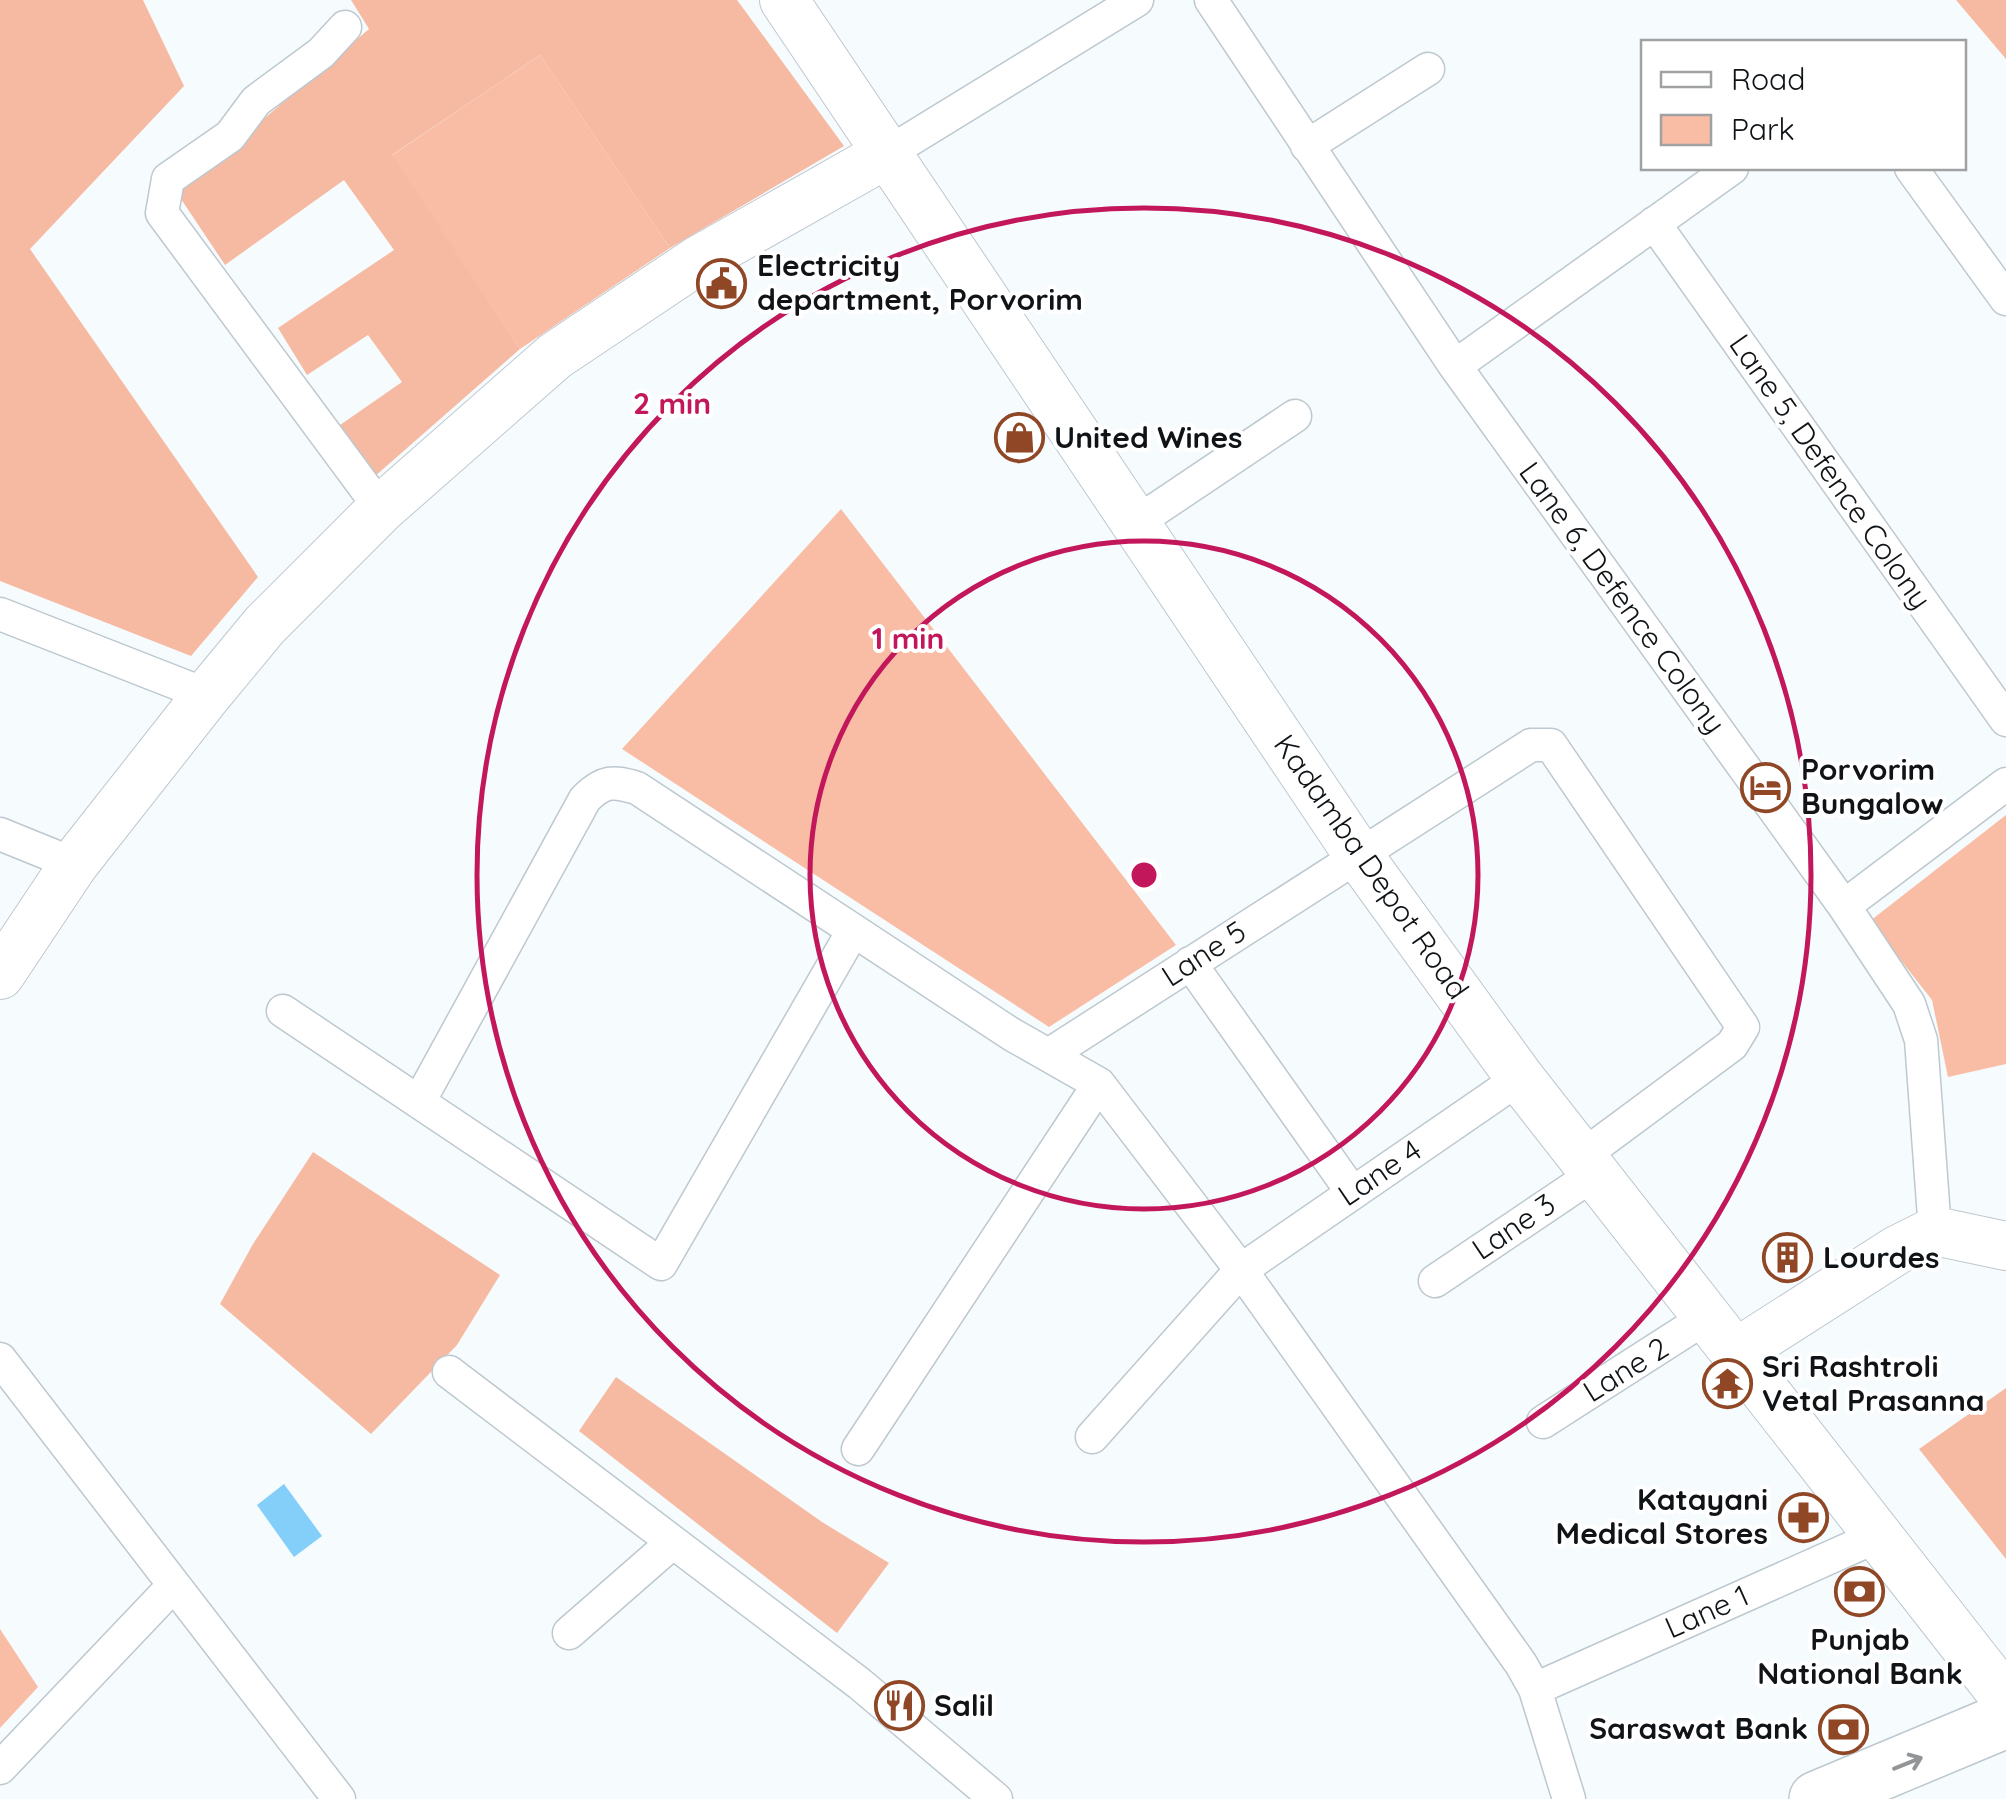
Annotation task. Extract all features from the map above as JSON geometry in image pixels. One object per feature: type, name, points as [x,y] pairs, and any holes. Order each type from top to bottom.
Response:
[{"type":"highway","points":[[1817,1799],[2006,1720]]},
{"type":"street","name":"Kadamba Depot Road","points":[[784,0],[1359,856],[1520,1078],[2006,1699]]},
{"type":"street","points":[[0,975],[74,864],[265,625],[380,509],[555,356],[698,261],[888,153],[1137,0]]},
{"type":"street","name":"Lane 6, Defence Colony","points":[[1211,0],[1455,366],[1844,906],[1909,1004],[1921,1040],[1936,1231]]},
{"type":"street","points":[[345,27],[321,53],[256,101],[230,136],[168,179],[162,213],[380,509]]},
{"type":"street","points":[[1307,146],[1428,68]]},
{"type":"street","points":[[1455,366],[1729,170]]},
{"type":"street","points":[[1912,170],[2006,299]]},
{"type":"street","name":"Lane 5, Defence Colony","points":[[1654,224],[2006,720]]},
{"type":"street","points":[[1137,522],[1296,416]]},
{"type":"street","points":[[0,614],[207,695]]},
{"type":"street","name":"Lane 5","points":[[1050,1054],[1531,745],[1551,745],[1742,1026],[1732,1046],[1587,1165]]},
{"type":"street","points":[[420,1100],[585,799],[599,785],[612,781],[637,788],[853,931],[1099,1084],[1240,1270],[1535,1688],[1568,1799]]},
{"type":"street","points":[[1844,906],[2006,784]]},
{"type":"street","points":[[0,834],[74,864]]},
{"type":"street","points":[[283,1011],[661,1264],[853,931]]},
{"type":"street","points":[[1190,963],[1352,1192]]},
{"type":"street","name":"Lane 4","points":[[1092,1437],[1240,1270],[1520,1078]]},
{"type":"street","points":[[858,1449],[1099,1084]]},
{"type":"street","name":"Lane 3","points":[[1434,1281],[1587,1165]]},
{"type":"street","points":[[1722,1335],[1936,1231],[2006,1246]]},
{"type":"street","name":"Lane 2","points":[[1543,1422],[1722,1335]]},
{"type":"street","points":[[0,1359],[339,1799]]},
{"type":"street","points":[[449,1372],[860,1684],[996,1799]]},
{"type":"street","name":"Lane 1","points":[[1535,1688],[1878,1536]]},
{"type":"street","points":[[569,1633],[672,1543]]},
{"type":"street","points":[[0,1768],[174,1586]]},
{"type":"green space","points":[[540,55],[670,248],[520,349],[391,156]]},
{"type":"green space","points":[[841,509],[1176,945],[1049,1027],[622,749]]},
{"type":"green space","points":[[2006,815],[2006,1064],[1948,1077],[1932,1000],[1870,921]]},
{"type":"green space","points":[[0,1629],[38,1687],[0,1728]]},
{"type":"shaded area","points":[[0,0],[143,0],[184,86],[30,249],[258,577],[191,656],[0,581]]},
{"type":"shaded area","points":[[351,0],[737,0],[844,146],[670,248],[540,55],[392,155],[520,349],[374,477],[340,425],[402,382],[368,335],[307,375],[278,328],[394,250],[344,180],[225,265],[177,193],[369,29]]},
{"type":"shaded area","points":[[1956,0],[2006,0],[2006,59]]},
{"type":"shaded area","points":[[313,1152],[500,1275],[457,1345],[371,1434],[220,1304],[253,1244]]},
{"type":"shaded area","points":[[616,1377],[822,1522],[889,1563],[837,1633],[579,1431]]},
{"type":"shaded area","points":[[2006,1388],[2006,1559],[1919,1449]]},
{"type":"water","points":[[284,1484],[322,1536],[294,1557],[257,1505]]},
{"type":"place","name":"Electricity department, Porvorim","points":[[722,283]]},
{"type":"place","name":"United Wines","points":[[1019,438]]},
{"type":"place","name":"Porvorim Bungalow","points":[[1766,787]]},
{"type":"place","name":"Lourdes","points":[[1788,1258]]},
{"type":"place","name":"Sri Rashtroli Vetal Prasanna","points":[[1727,1384]]},
{"type":"place","name":"Katayani Medical Stores","points":[[1803,1517]]},
{"type":"place","name":"Punjab National Bank","points":[[1860,1591]]},
{"type":"place","name":"Salil","points":[[899,1706]]},
{"type":"place","name":"Saraswat Bank","points":[[1843,1729]]}]
